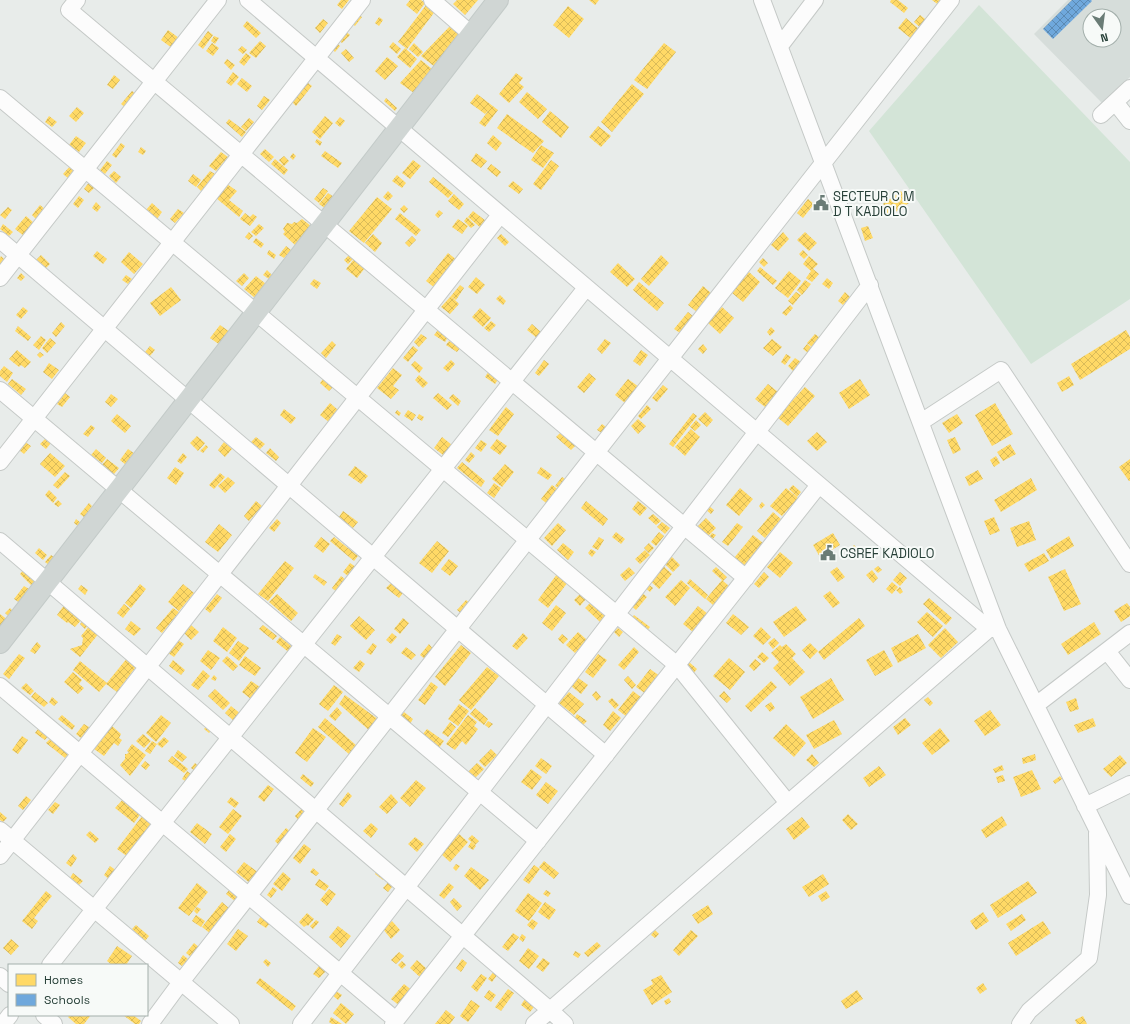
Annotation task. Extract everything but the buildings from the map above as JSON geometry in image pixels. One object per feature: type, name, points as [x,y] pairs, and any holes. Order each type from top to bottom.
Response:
[{"type":"main road","points":[[0,643],[498,0]]},
{"type":"street","points":[[78,0],[69,10],[746,578]]},
{"type":"street","points":[[0,278],[218,0]]},
{"type":"street","points":[[248,0],[819,485],[994,629]]},
{"type":"street","points":[[0,462],[362,0]]},
{"type":"street","points":[[432,0],[471,34]]},
{"type":"street","points":[[762,0],[921,422],[994,629],[1036,705],[1130,896]]},
{"type":"street","points":[[780,46],[815,0]]},
{"type":"street","points":[[150,1024],[181,982],[389,716],[951,0]]},
{"type":"street","points":[[1102,115],[1130,88]]},
{"type":"street","points":[[0,98],[677,665],[788,803]]},
{"type":"street","points":[[1115,102],[1130,121]]},
{"type":"street","points":[[0,856],[500,214]]},
{"type":"street","points":[[0,240],[606,755]]},
{"type":"street","points":[[301,1024],[870,286]]},
{"type":"street","points":[[51,964],[586,288]]},
{"type":"street","points":[[921,422],[1001,370],[1130,564]]},
{"type":"street","points":[[0,390],[538,841]]},
{"type":"street","points":[[0,686],[340,973],[395,1022],[819,485]]},
{"type":"street","points":[[0,541],[565,1024]]},
{"type":"street","points":[[534,1024],[788,803],[994,629]]},
{"type":"street","points":[[1036,705],[1130,633]]},
{"type":"street","points":[[1107,650],[1130,680]]},
{"type":"street","points":[[1085,806],[1130,784]]},
{"type":"street","points":[[0,830],[231,1024]]},
{"type":"street","points":[[1020,1024],[1029,1011],[1089,958],[1098,895],[1097,830]]},
{"type":"street","points":[[0,976],[8,983]]},
{"type":"street","points":[[3,1024],[9,1016]]},
{"type":"street","points":[[45,1016],[54,1024]]},
{"type":"shaded area","points":[[1068,0],[1130,0],[1130,77],[1102,103],[1034,34]]},
{"type":"green space","points":[[979,5],[1130,162],[1130,299],[1031,364],[869,131]]},
{"type":"place","name":"SECTEUR C M D T KADIOLO","points":[[821,203]]},
{"type":"place","name":"CSREF KADIOLO","points":[[828,553]]}]
